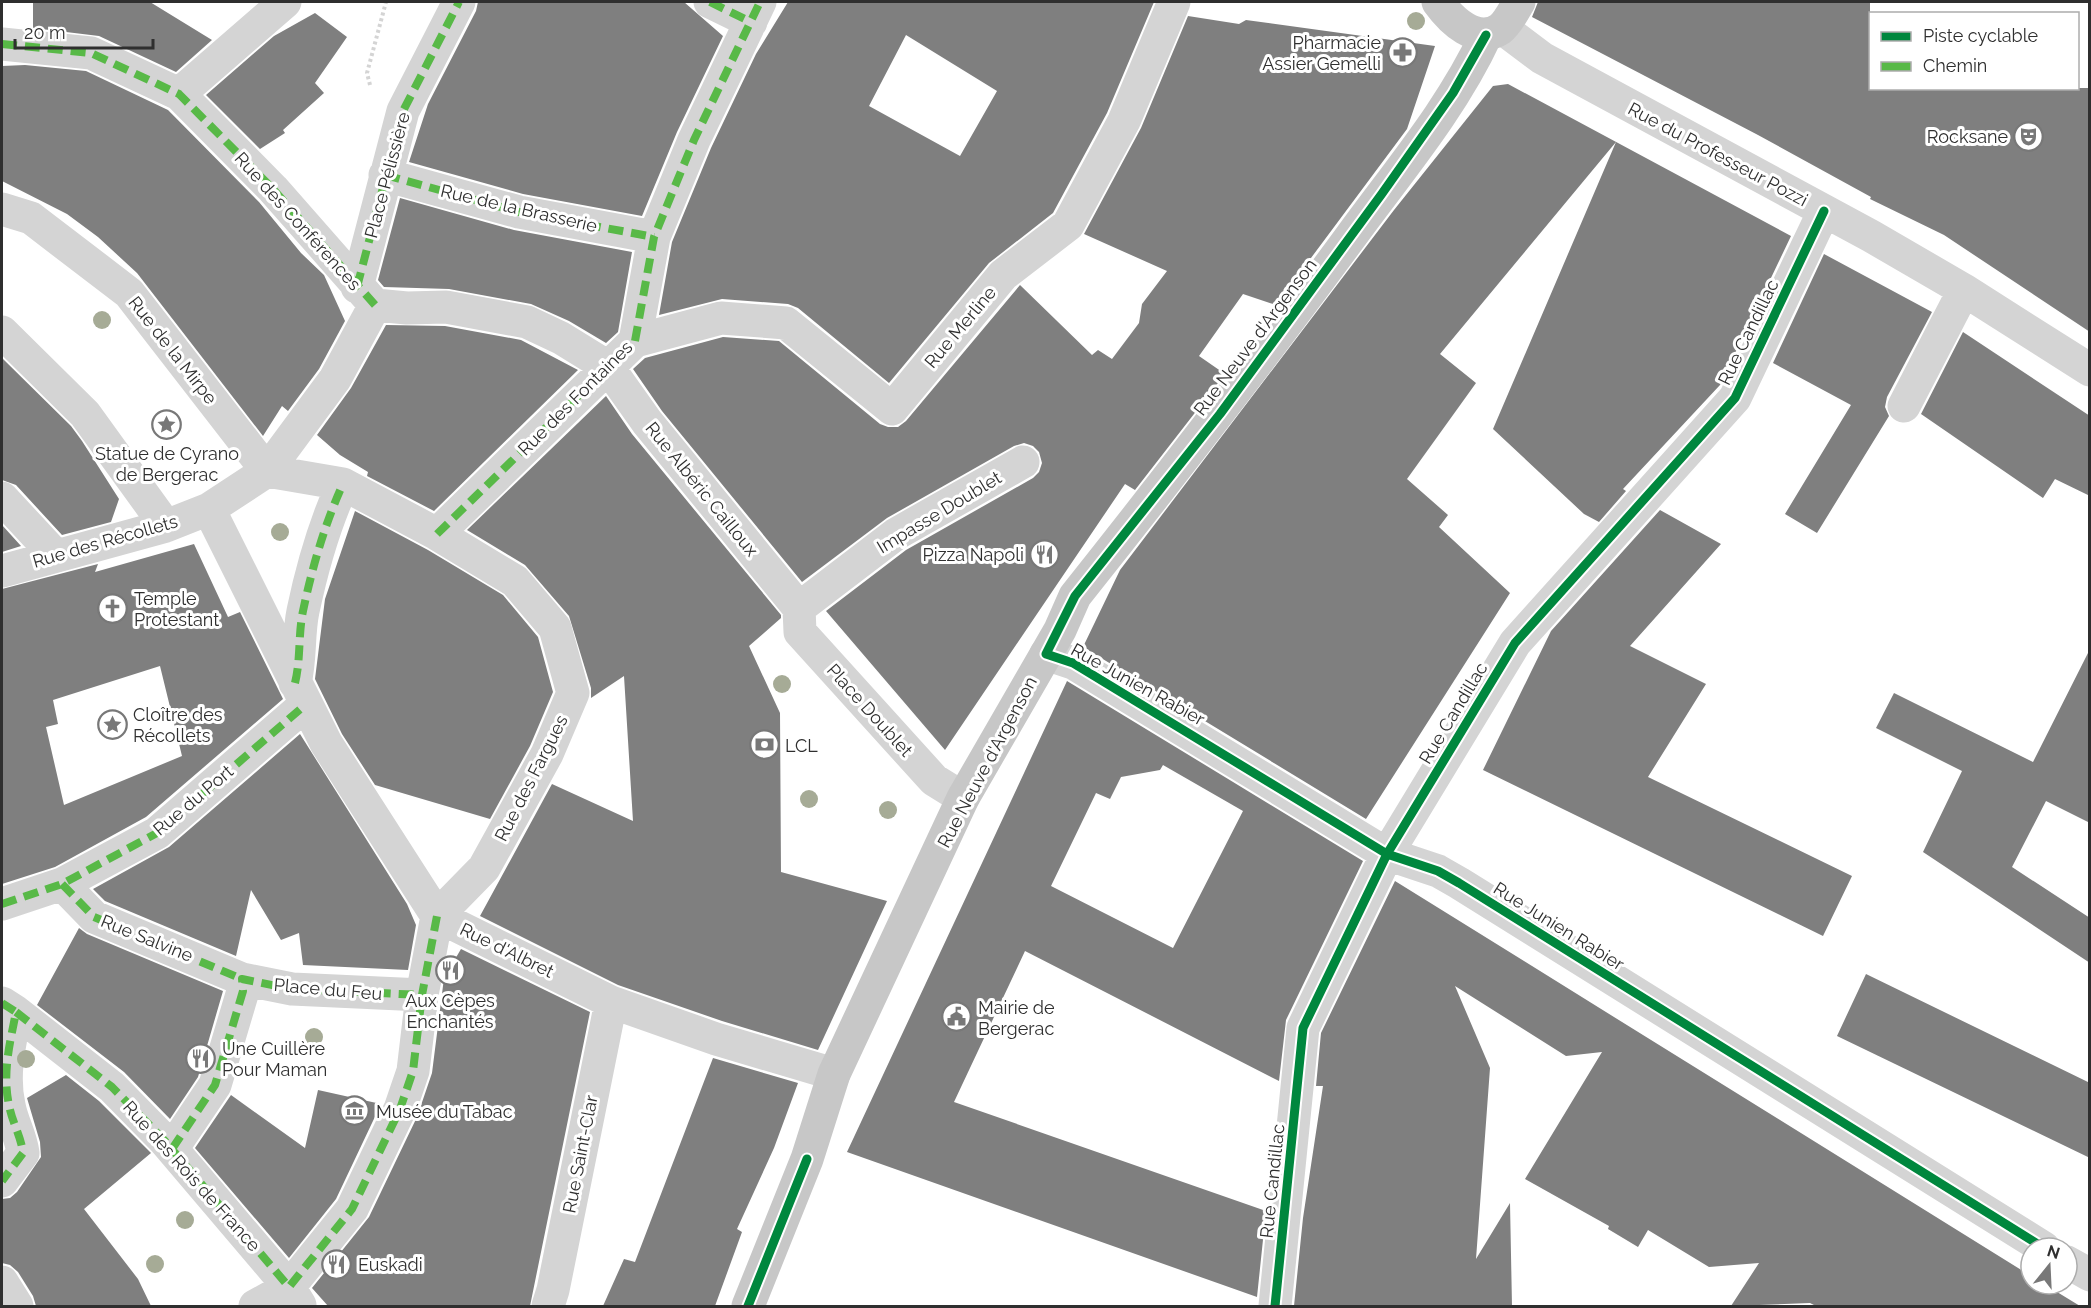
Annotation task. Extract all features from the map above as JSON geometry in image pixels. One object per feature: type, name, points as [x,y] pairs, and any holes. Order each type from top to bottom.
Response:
[{"type":"main road","points":[[1438,2],[1450,18],[1469,30],[1502,22]]},
{"type":"main road","name":"Rue Neuve d'Argenson","points":[[748,1306],[807,1159],[834,1074],[963,798],[1046,654],[1075,596],[1220,414],[1381,195],[1502,22]]},
{"type":"street","points":[[179,94],[285,2]]},
{"type":"street","name":"Place Pélissière","points":[[267,471],[335,379],[366,296],[385,175],[403,111],[459,2]]},
{"type":"street","points":[[710,2],[755,11]]},
{"type":"street","name":"Rue Merline","points":[[635,340],[721,318],[786,323],[892,409],[1003,275],[1068,225],[1124,121],[1174,2]]},
{"type":"street","name":"Rue des Fontaines","points":[[437,534],[635,340],[654,237],[694,140],[755,11]]},
{"type":"street","name":"Rue du Professeur Pozzi","points":[[1502,22],[1542,58],[1964,290],[2090,370]]},
{"type":"street","name":"Rue des Conférences","points":[[2,44],[91,53],[179,94],[273,189],[366,296],[407,309],[446,307],[527,322],[561,338],[608,367]]},
{"type":"street","name":"Rue de la Brasserie","points":[[385,175],[519,212],[654,237]]},
{"type":"street","name":"Rue de la Mirpe","points":[[2,209],[30,218],[129,293],[267,471]]},
{"type":"street","name":"Rue Candillac","points":[[1275,1306],[1303,1028],[1387,854],[1515,643],[1735,398],[1824,211]]},
{"type":"street","points":[[1904,406],[1964,290]]},
{"type":"street","points":[[2,332],[85,414],[166,526]]},
{"type":"street","name":"Rue Albéric Cailloux","points":[[608,367],[646,422],[799,608]]},
{"type":"street","name":"Impasse Doublet","points":[[799,608],[896,534],[1023,462]]},
{"type":"street","name":"Rue des Fargues","points":[[267,471],[344,484],[437,534],[515,580],[555,628],[573,693],[547,754],[484,868],[437,916]]},
{"type":"street","name":"Rue des Récollets","points":[[2,571],[166,526],[209,509],[267,471]]},
{"type":"street","points":[[300,694],[302,612],[333,507],[344,484]]},
{"type":"street","points":[[2,498],[55,555]]},
{"type":"street","points":[[209,509],[326,743],[437,916],[422,995],[413,1071],[400,1109],[352,1209],[295,1297],[255,1306]]},
{"type":"street","name":"Place Doublet","points":[[799,608],[800,632],[934,780],[963,798]]},
{"type":"street","name":"Rue Junien Rabier","points":[[1046,654],[1073,663],[1387,854],[1438,871],[1459,883],[2025,1236]]},
{"type":"street","name":"Rue du Port","points":[[2,904],[62,884],[157,833],[300,694]]},
{"type":"street","name":"Rue Salvine","points":[[62,884],[94,917],[242,979]]},
{"type":"street","name":"Rue d'Albret","points":[[437,916],[611,1002],[716,1039],[834,1074]]},
{"type":"street","points":[[172,1149],[215,1085],[243,991],[242,979]]},
{"type":"street","name":"Place du Feu","points":[[242,979],[292,989],[422,995]]},
{"type":"street","name":"Rue Saint-Clar","points":[[548,1306],[611,1002]]},
{"type":"street","points":[[2,1181],[23,1154],[21,1138],[9,1106],[5,1069],[9,1008]]},
{"type":"street","name":"Rue des Rois de France","points":[[9,1008],[112,1087],[172,1149],[295,1297]]},
{"type":"street","points":[[2,1282],[17,1306]]},
{"type":"building","points":[[33,2],[150,2],[212,40],[176,72],[99,36],[33,28]]},
{"type":"building","points":[[478,2],[684,2],[723,36],[677,132],[642,216],[523,194],[409,162],[428,104],[476,11]]},
{"type":"building","points":[[788,2],[1154,2],[1107,113],[1053,213],[989,263],[889,383],[798,308],[788,304],[722,299],[659,315],[672,242],[711,148],[756,54]],"holes":[[[906,35],[997,91],[960,156],[869,106]]]},
{"type":"building","points":[[1538,2],[1870,2],[1869,90],[2079,90],[2079,88],[2090,88],[2090,332],[1944,235],[1870,199],[1871,197],[1758,135],[1532,17]]},
{"type":"building","points":[[315,13],[347,37],[315,83],[324,93],[283,130],[285,133],[260,149],[206,95],[274,36]]},
{"type":"building","points":[[1188,16],[1239,24],[1246,20],[1435,46],[1407,129],[1276,305],[1243,294],[1199,356],[1225,374],[1135,490],[1125,484],[945,750],[826,611],[906,550],[1033,478],[1039,472],[1042,463],[1039,452],[1033,446],[1024,443],[1014,446],[887,518],[802,582],[662,411],[633,369],[645,358],[723,337],[779,341],[880,424],[898,427],[906,421],[1020,285],[1092,355],[1098,350],[1112,359],[1139,323],[1142,304],[1167,271],[1084,234],[1141,128]]},
{"type":"building","points":[[25,65],[86,71],[168,110],[259,202],[301,253],[324,275],[345,321],[319,369],[288,411],[282,406],[263,436],[137,273],[98,237],[67,214],[2,181],[2,66]]},
{"type":"building","points":[[1508,84],[1616,142],[1440,354],[1476,383],[1407,479],[1448,515],[1439,527],[1510,593],[1366,819],[1083,647],[1120,570],[1394,210],[1493,86]]},
{"type":"building","points":[[1616,142],[1791,236],[1720,385],[1623,489],[1626,491],[1599,522],[1584,514],[1493,429]]},
{"type":"building","points":[[400,198],[514,230],[632,252],[618,332],[606,343],[569,321],[531,304],[449,289],[384,287],[378,280]]},
{"type":"building","points":[[1824,254],[1932,312],[1887,397],[1885,407],[1889,416],[1817,533],[1785,514],[1851,405],[1773,363]]},
{"type":"building","points":[[386,325],[445,326],[521,340],[578,370],[434,511],[367,476],[368,472],[340,455],[317,435],[351,388]]},
{"type":"building","points":[[1963,332],[2090,416],[2090,496],[2055,479],[2043,498],[1921,414]]},
{"type":"building","points":[[2,358],[71,426],[82,441],[119,499],[111,522],[62,535],[16,485],[2,480]]},
{"type":"building","points":[[606,396],[632,434],[781,615],[781,618],[749,646],[780,713],[781,872],[887,901],[818,1050],[722,1021],[618,985],[480,916],[552,784],[633,821],[624,676],[591,698],[591,688],[569,616],[525,565],[467,530]]},
{"type":"building","points":[[1660,510],[1721,544],[1630,646],[1706,684],[1648,777],[1852,876],[1823,936],[1483,770],[1551,631]]},
{"type":"building","points":[[355,511],[428,550],[503,595],[538,637],[553,692],[530,746],[490,819],[375,785],[342,734],[315,679],[325,599]]},
{"type":"building","points":[[2,525],[21,546],[2,552]]},
{"type":"building","points":[[194,544],[228,617],[240,612],[283,699],[146,817],[55,867],[2,884],[2,589],[98,564],[95,572]],"holes":[[[160,666],[182,756],[64,805],[46,727],[58,724],[53,700]]]},
{"type":"building","points":[[2090,649],[2090,823],[2046,801],[2012,867],[2090,918],[2090,963],[1923,852],[1962,771],[1876,728],[1894,693],[2033,762]]},
{"type":"building","points":[[1067,681],[1363,861],[1286,1020],[1279,1081],[1025,951],[954,1102],[1266,1211],[1257,1297],[847,1152]],"holes":[[[1163,765],[1243,811],[1173,948],[1051,886],[1096,793],[1110,799],[1121,777],[1160,770]]]},
{"type":"building","points":[[300,734],[407,904],[416,925],[408,970],[303,965],[299,933],[281,940],[251,890],[236,956],[105,901],[93,889],[169,847]]},
{"type":"building","points":[[1395,881],[2019,1269],[2019,1296],[2064,1296],[2080,1306],[1816,1306],[1810,1303],[1731,1306],[1759,1263],[1709,1267],[1648,1230],[1638,1247],[1608,1229],[1609,1226],[1525,1179],[1602,1052],[1566,1056],[1455,986],[1490,1068],[1476,1259],[1510,1203],[1512,1306],[1294,1306],[1303,1218],[1323,1086],[1316,1086],[1321,1033]]},
{"type":"building","points":[[79,928],[87,934],[223,991],[198,1077],[170,1119],[124,1072],[37,1005]]},
{"type":"building","points":[[461,949],[590,1012],[530,1306],[328,1306],[312,1288],[369,1217],[417,1117],[432,1073],[444,978]]},
{"type":"building","points":[[1866,974],[2090,1083],[2090,1158],[1837,1036]]},
{"type":"building","points":[[713,1058],[798,1083],[774,1148],[737,1229],[742,1232],[715,1306],[603,1306],[624,1259],[635,1262]]},
{"type":"building","points":[[66,1075],[99,1101],[151,1153],[84,1209],[138,1279],[151,1306],[36,1306],[33,1296],[18,1272],[10,1265],[2,1263],[2,1199],[10,1198],[17,1192],[41,1157],[40,1142],[27,1098]]},
{"type":"building","points":[[318,1090],[381,1104],[336,1199],[289,1258],[195,1148],[231,1095],[305,1148]]},
{"type":"marked path","points":[[357,287],[403,111],[459,2]]},
{"type":"marked path","points":[[710,2],[751,22]]},
{"type":"marked path","points":[[635,341],[654,237],[694,140],[760,2]]},
{"type":"marked path","points":[[2,44],[91,53],[179,94],[273,189],[375,305]]},
{"type":"marked path","points":[[385,175],[519,212],[654,237]]},
{"type":"marked path","points":[[437,534],[608,367]]},
{"type":"marked path","points":[[295,683],[301,620],[307,595],[325,530],[343,484]]},
{"type":"marked path","points":[[2,904],[62,884],[157,833],[305,705]]},
{"type":"marked path","points":[[62,884],[94,917],[242,979]]},
{"type":"marked path","points":[[16,1012],[112,1087],[165,1141],[289,1287],[352,1209],[400,1109],[413,1071],[422,995],[437,916]]},
{"type":"marked path","points":[[172,1149],[215,1085],[243,991],[242,979],[292,989],[422,995]]},
{"type":"marked path","points":[[2,1003],[16,1012],[6,1081],[10,1111],[23,1153],[2,1181]]},
{"type":"cycle path","points":[[1486,35],[1453,93],[1381,195],[1220,414],[1075,596],[1046,654],[1073,663],[1387,854],[1438,871],[1459,883],[2025,1236]]},
{"type":"cycle path","points":[[1275,1306],[1303,1028],[1387,854],[1515,643],[1735,398],[1824,211]]},
{"type":"cycle path","points":[[748,1306],[807,1159]]},
{"type":"place","name":"Pharmacie Assier Gemelli","points":[[1402,52]]},
{"type":"place","name":"Rocksane","points":[[2029,136]]},
{"type":"place","name":"Statue de Cyrano de Bergerac","points":[[167,424]]},
{"type":"place","name":"Pizza Napoli","points":[[1045,554]]},
{"type":"place","name":"Temple Protestant","points":[[113,608]]},
{"type":"place","name":"Cloître des Récollets","points":[[112,724]]},
{"type":"place","name":"LCL","points":[[764,745]]},
{"type":"place","name":"Aux Cèpes Enchantés","points":[[450,971]]},
{"type":"place","name":"Mairie de Bergerac","points":[[957,1017]]},
{"type":"place","name":"Une Cuillère Pour Maman","points":[[201,1058]]},
{"type":"place","name":"Musée du Tabac","points":[[355,1111]]},
{"type":"place","name":"Euskadi","points":[[337,1264]]}]
